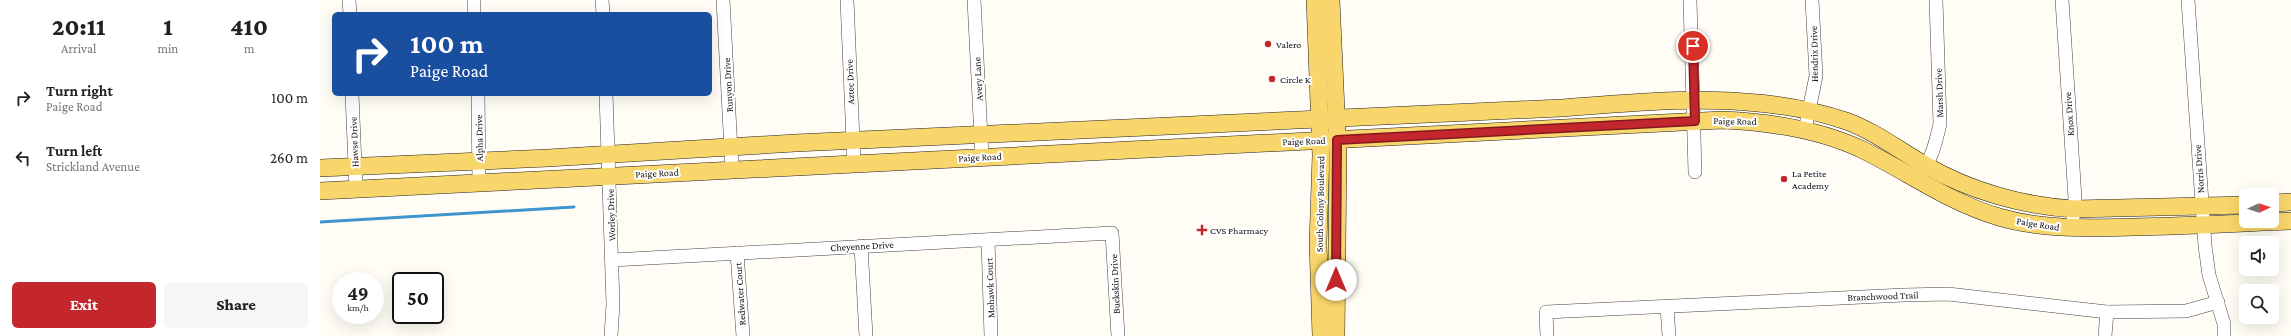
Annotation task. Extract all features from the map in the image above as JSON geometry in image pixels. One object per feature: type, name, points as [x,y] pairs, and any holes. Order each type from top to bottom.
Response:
[{"type":"main road","name":"South Colony Boulevard","points":[[1315,0],[1320,120],[1319,263],[1321,336]]},
{"type":"main road","name":"South Colony Boulevard","points":[[1331,0],[1337,140],[1336,336]]},
{"type":"main road","name":"Paige Road","points":[[320,168],[608,155],[853,140],[1320,120],[1694,101],[1758,103],[1809,111],[1846,121],[1870,131],[1926,166],[1966,184],[1997,195],[2052,208],[2074,209],[2239,205]]},
{"type":"main road","points":[[1510,110],[1510,131]]},
{"type":"main road","name":"Paige Road","points":[[320,191],[1695,121],[1763,121],[1805,130],[1836,139],[1863,150],[1969,206],[1999,217],[2052,227],[2072,229],[2204,226],[2291,221]]},
{"type":"main road","points":[[1183,126],[1187,147]]},
{"type":"main road","points":[[2279,203],[2291,202]]},
{"type":"main road","points":[[1319,263],[1327,254],[1336,250]]},
{"type":"street","points":[[349,0],[350,12]]},
{"type":"street","points":[[474,0],[474,12]]},
{"type":"street","points":[[602,0],[603,12]]},
{"type":"street","name":"Runyon Drive","points":[[723,0],[732,170]]},
{"type":"street","name":"Aztec Drive","points":[[847,0],[854,164]]},
{"type":"street","name":"Avery Lane","points":[[974,0],[982,157]]},
{"type":"street","points":[[1690,0],[1695,121],[1695,172]]},
{"type":"street","name":"Hendrix Drive","points":[[1805,130],[1816,76],[1812,0]]},
{"type":"street","name":"Marsh Drive","points":[[1916,179],[1926,166],[1936,141],[1940,124],[1936,0]]},
{"type":"street","name":"Knox Drive","points":[[2062,0],[2074,209],[2072,229]]},
{"type":"street","name":"Norris Drive","points":[[2188,0],[2202,206],[2209,275],[2224,324],[2224,336]]},
{"type":"street","name":"Hawse Drive","points":[[352,96],[356,189]]},
{"type":"street","name":"Alpha Drive","points":[[478,96],[480,161],[479,183]]},
{"type":"street","name":"Worley Drive","points":[[606,96],[612,260],[612,336]]},
{"type":"street","name":"Cheyenne Drive","points":[[612,260],[1112,233]]},
{"type":"street","name":"Buckskin Drive","points":[[1112,233],[1118,336]]},
{"type":"street","name":"Mohawk Court","points":[[988,240],[992,336]]},
{"type":"street","points":[[861,246],[866,336]]},
{"type":"street","name":"Redwater Court","points":[[738,253],[743,336]]},
{"type":"street","name":"Branchwood Trail","points":[[1547,336],[1546,312],[1667,307],[1780,300],[1948,294],[2107,312],[2186,311],[2218,302]]},
{"type":"street","points":[[1667,307],[1668,336]]},
{"type":"street","points":[[2105,336],[2107,312]]},
{"type":"waterway","points":[[320,222],[574,207]]},
{"type":"place","name":"Valero","points":[[1268,44]]},
{"type":"place","name":"Circle K","points":[[1272,79]]},
{"type":"place","name":"La Petite Academy","points":[[1784,179]]},
{"type":"place","name":"CVS Pharmacy","points":[[1202,230]]},
{"type":"route","points":[[1336,280],[1337,140],[1695,121],[1693,46]]}]
